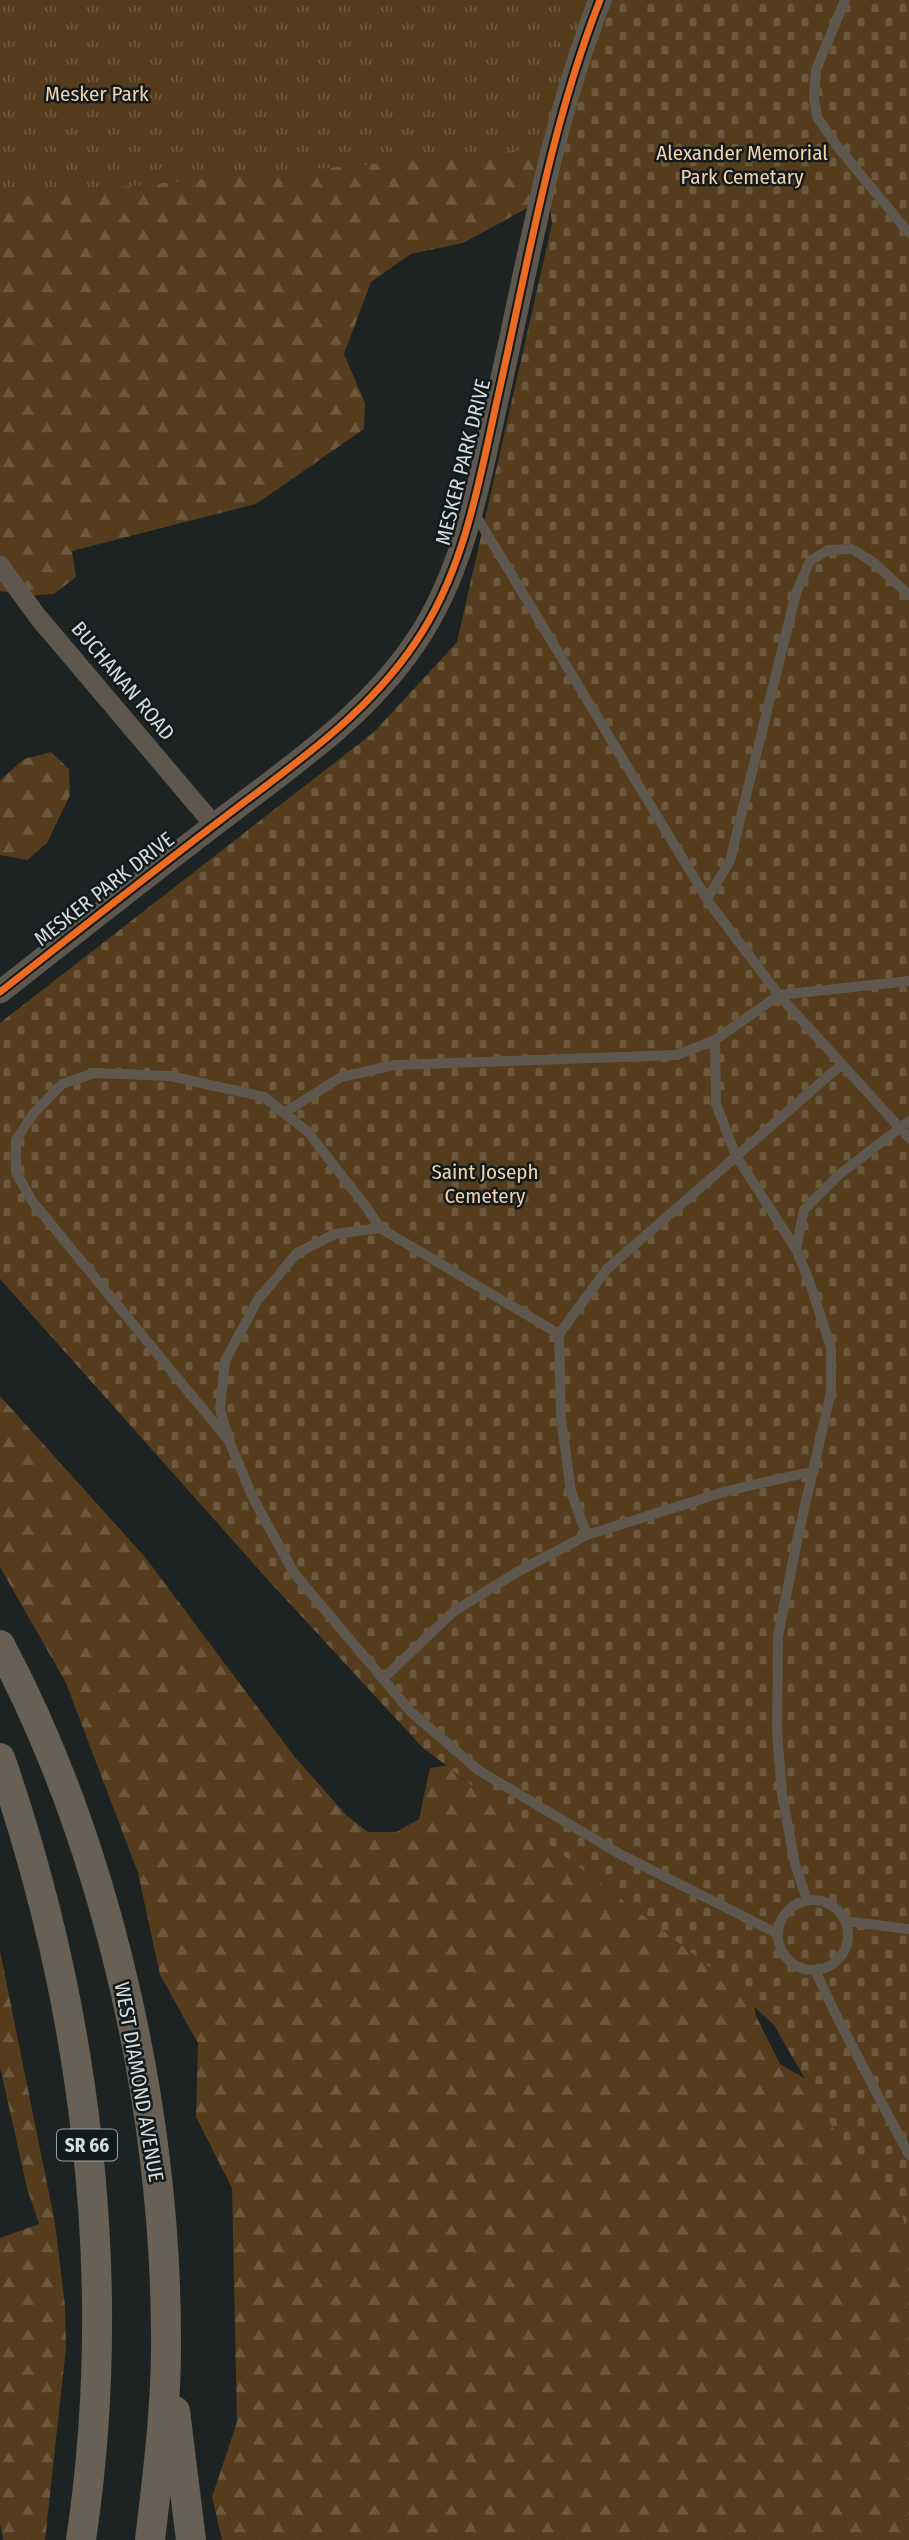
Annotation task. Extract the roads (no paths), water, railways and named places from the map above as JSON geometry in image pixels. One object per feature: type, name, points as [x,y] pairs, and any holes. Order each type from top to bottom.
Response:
[{"type":"main road","name":"WEST DIAMOND AVENUE","points":[[0,1645],[38,1724],[90,1865],[125,1992],[148,2108],[165,2272],[166,2337],[150,2540]]},
{"type":"main road","name":"SR 66","points":[[0,1758],[33,1859],[55,1948],[73,2041],[89,2166],[97,2282],[96,2371],[91,2453],[81,2540]]},
{"type":"main road","points":[[166,2337],[191,2540]]},
{"type":"street","name":"MESKER PARK DRIVE","points":[[0,992],[344,723],[396,670],[415,643],[453,570],[473,510],[547,177],[586,35],[600,0]]},
{"type":"street","name":"BUCHANAN ROAD","points":[[0,565],[38,617],[215,825]]},
{"type":"lane","points":[[845,0],[816,71],[814,98],[817,117],[837,146],[909,233]]},
{"type":"lane","points":[[473,510],[707,899],[779,995],[842,1064],[905,1125],[909,1138]]},
{"type":"lane","points":[[707,899],[730,861],[796,593],[810,561],[828,550],[852,549],[873,562],[909,596]]},
{"type":"lane","points":[[284,1113],[341,1077],[396,1065],[677,1055],[715,1040],[779,995],[909,981]]},
{"type":"lane","points":[[715,1040],[716,1104],[736,1156],[796,1249],[831,1348],[831,1392],[778,1636],[777,1730],[782,1794],[795,1864],[807,1900]]},
{"type":"lane","points":[[587,1535],[571,1492],[561,1418],[559,1334],[607,1269],[842,1064]]},
{"type":"lane","points":[[229,1441],[32,1201],[16,1172],[16,1140],[33,1114],[62,1084],[95,1073],[170,1076],[264,1097],[308,1132],[380,1228],[559,1334]]},
{"type":"lane","points":[[796,1249],[804,1210],[840,1174],[905,1125]]},
{"type":"lane","points":[[380,1228],[335,1234],[296,1253],[257,1301],[225,1362],[220,1409],[229,1441],[254,1498],[295,1573],[410,1711],[478,1770],[618,1853],[778,1934]]},
{"type":"lane","points":[[383,1679],[453,1612],[517,1572],[587,1535],[727,1491],[814,1471]]},
{"type":"lane","points":[[819,1900],[830,1904],[845,1921],[848,1932],[843,1954],[836,1962],[815,1970],[804,1969],[793,1964],[780,1946],[780,1922],[786,1912],[796,1904],[819,1900]]},
{"type":"lane","points":[[845,1921],[909,1929]]},
{"type":"lane","points":[[815,1970],[909,2155]]},
{"type":"park label","name":"Mesker Park","points":[[97,94]]},
{"type":"park label","name":"Alexander Memorial Park Cemetary","points":[[742,165]]},
{"type":"park label","name":"Saint Joseph Cemetery","points":[[485,1184]]}]
